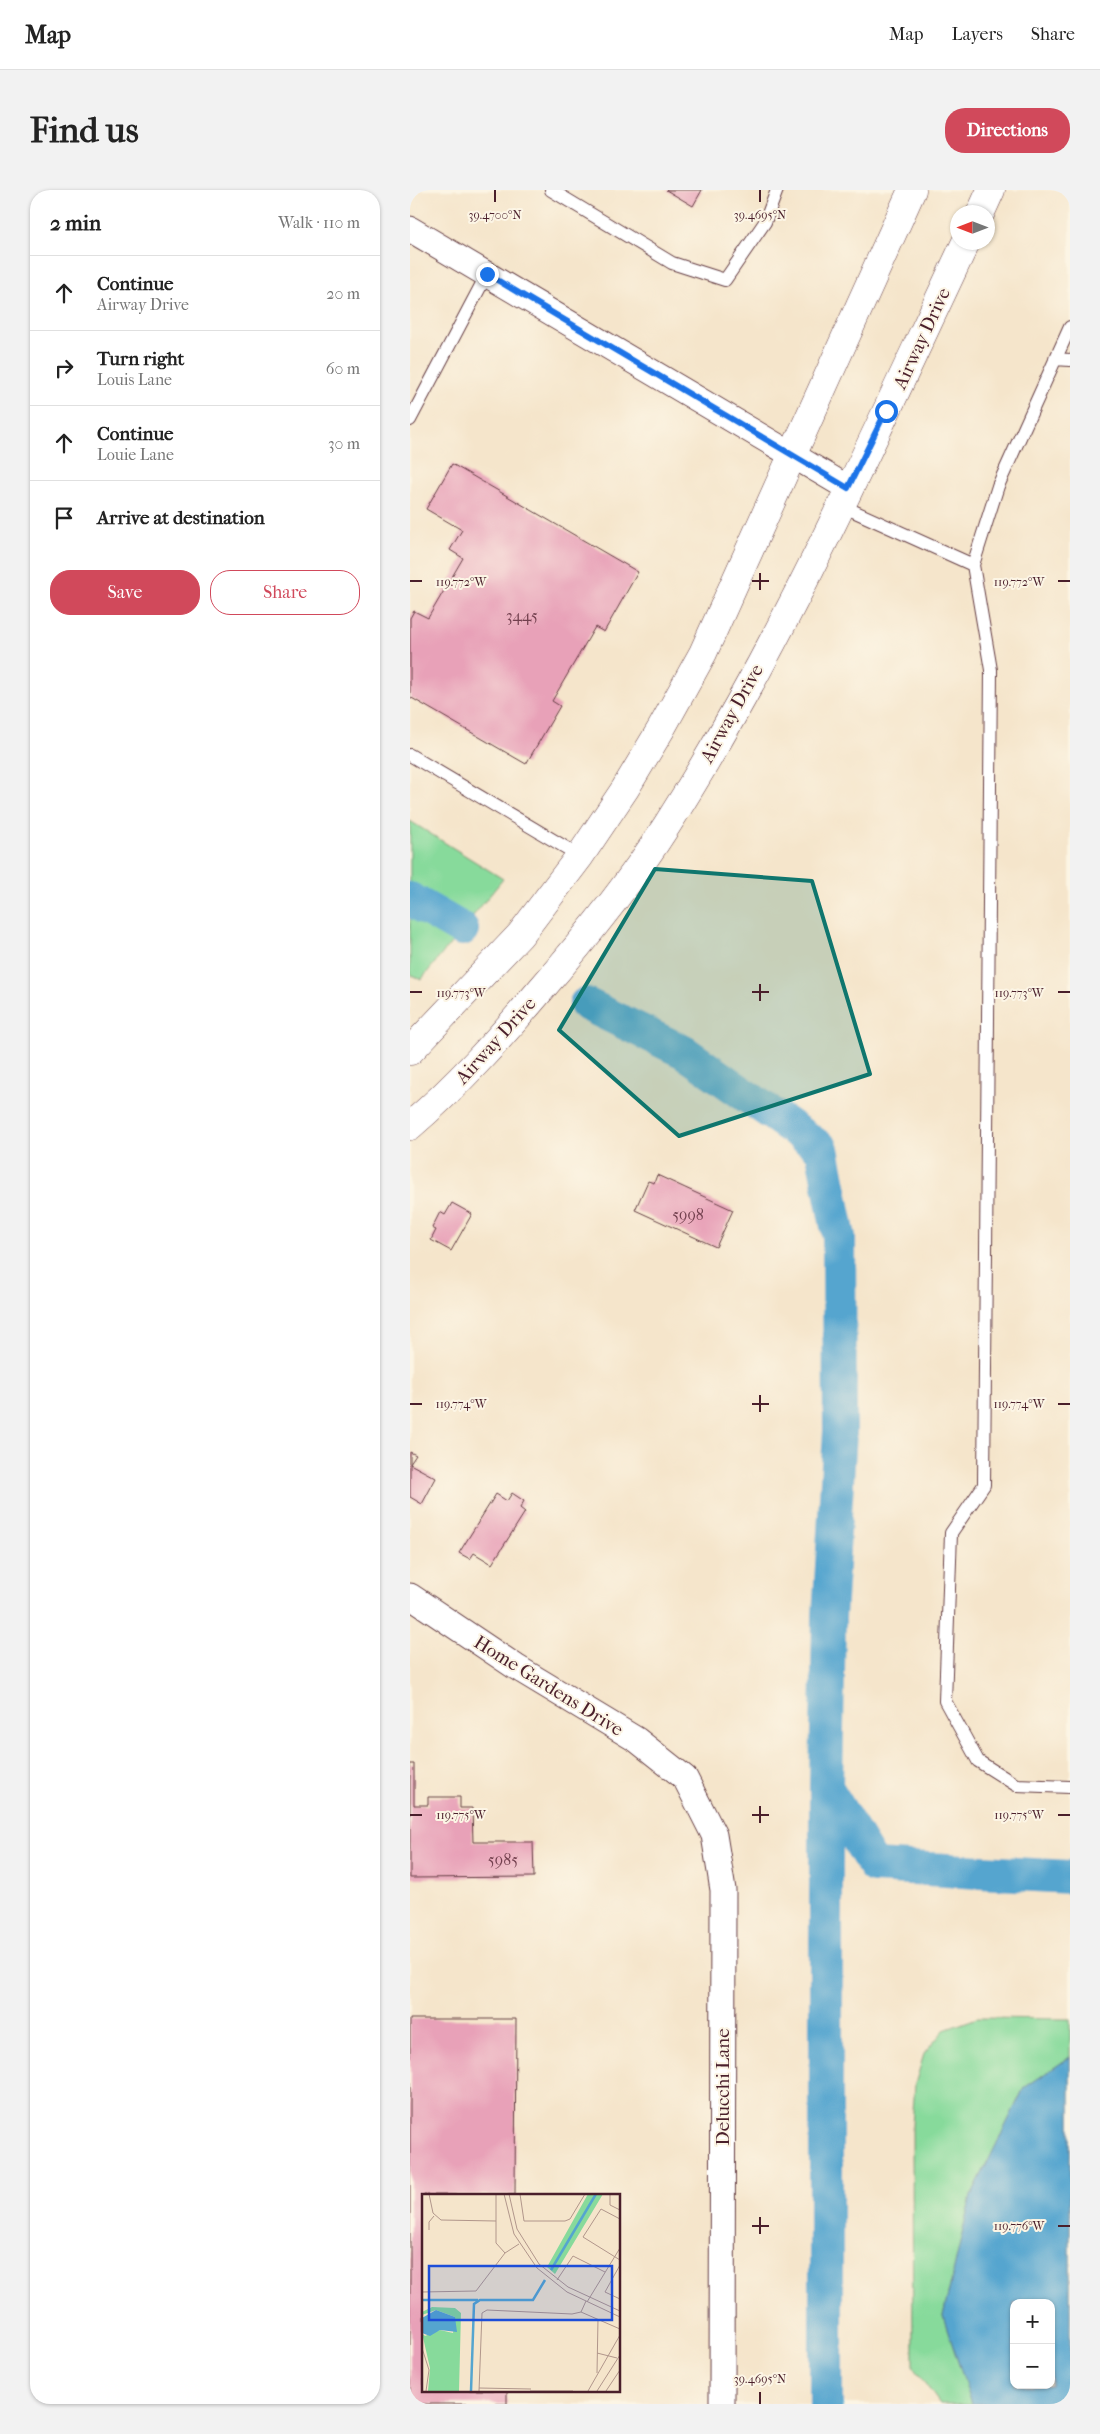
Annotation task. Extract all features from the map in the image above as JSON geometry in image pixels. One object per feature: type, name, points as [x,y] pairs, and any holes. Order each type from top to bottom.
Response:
[{"type":"main road","points":[[410,1050],[520,935],[580,856],[625,789],[703,653],[912,190]]},
{"type":"main road","points":[[984,205],[991,190]]},
{"type":"main road","name":"Airway Drive","points":[[410,1126],[440,1101],[510,1025],[569,956],[655,842],[724,730],[790,605],[962,250]]},
{"type":"street","points":[[410,229],[792,456],[844,497]]},
{"type":"street","name":"Home Gardens Drive","points":[[410,1596],[516,1667],[637,1740],[685,1778]]},
{"type":"street","name":"Delucchi Lane","points":[[685,1778],[714,1835],[723,1890],[722,2404]]},
{"type":"lane","points":[[551,190],[672,263],[725,280],[765,222],[777,190]]},
{"type":"lane","points":[[410,420],[487,274]]},
{"type":"lane","points":[[1070,327],[998,486],[973,565],[991,670],[984,1485],[951,1533],[945,1701],[978,1761],[1016,1785],[1070,1786]]},
{"type":"lane","points":[[1055,360],[1070,360]]},
{"type":"lane","points":[[844,497],[973,565]]},
{"type":"lane","points":[[410,755],[580,856]]},
{"type":"highlighted area","points":[[655,869],[812,881],[870,1074],[679,1136],[559,1030]]},
{"type":"green space","points":[[410,821],[503,879],[421,980],[410,974]]},
{"type":"green space","points":[[977,2018],[1070,2019],[1070,2057],[1024,2088],[971,2197],[943,2316],[972,2404],[940,2404],[913,2367],[912,2125],[915,2084],[924,2054],[944,2030]]},
{"type":"water","points":[[1070,2057],[1070,2404],[972,2404],[943,2316],[971,2196],[1024,2088]]},
{"type":"building","points":[[666,190],[702,190],[693,206]]},
{"type":"building","points":[[452,464],[638,572],[604,632],[595,627],[552,701],[560,706],[526,764],[410,697],[410,618],[414,611],[428,618],[463,558],[450,550],[462,530],[426,509]]},
{"type":"building","points":[[657,1175],[733,1210],[716,1247],[635,1210],[648,1181],[654,1183]]},
{"type":"building","points":[[452,1203],[472,1214],[451,1251],[431,1240],[436,1230],[432,1228],[440,1212],[445,1215]]},
{"type":"building","points":[[410,1452],[416,1455],[410,1464]]},
{"type":"building","points":[[410,1464],[436,1478],[422,1504],[410,1497]]},
{"type":"building","points":[[512,1493],[524,1501],[520,1508],[525,1512],[492,1564],[474,1553],[470,1559],[459,1553],[496,1494],[507,1501]]},
{"type":"building","points":[[410,1764],[414,1764],[414,1805],[428,1805],[428,1797],[460,1797],[460,1808],[472,1808],[473,1842],[533,1842],[534,1877],[410,1878]]},
{"type":"building","points":[[410,2019],[516,2019],[515,2194],[422,2194],[422,2392],[507,2392],[507,2404],[410,2404]]},
{"type":"waterway","points":[[410,899],[462,929]]},
{"type":"waterway","points":[[586,1004],[684,1052],[822,1149],[839,1237],[840,1431],[829,1617],[826,1787],[874,1866],[1070,1877]]},
{"type":"waterway","points":[[826,1787],[826,2404]]},
{"type":"route","points":[[487,274],[848,488],[886,411]]}]
